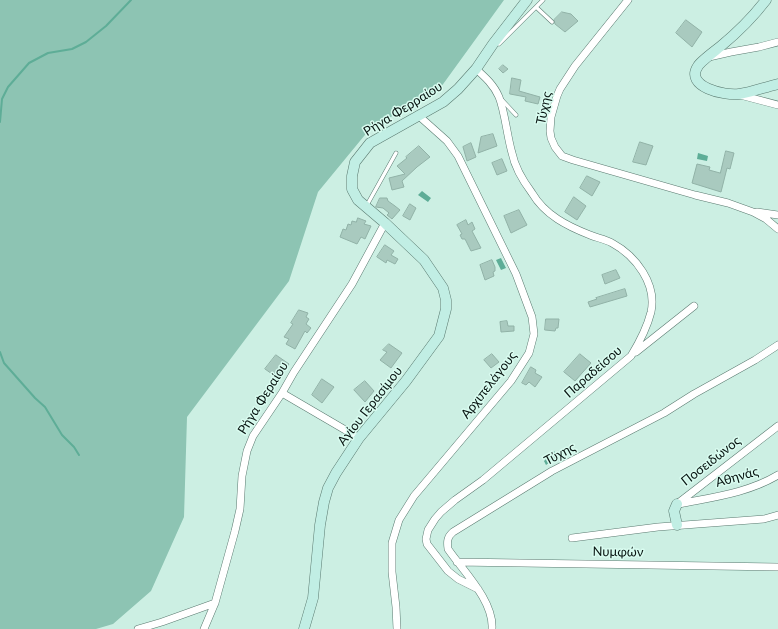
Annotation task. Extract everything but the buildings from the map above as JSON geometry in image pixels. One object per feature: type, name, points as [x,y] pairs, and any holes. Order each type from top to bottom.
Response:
[{"type":"street","name":"Ρήγα Φερραίου","points":[[385,223],[365,208],[358,200],[352,189],[352,176],[355,162],[370,143],[443,102],[458,89],[479,65],[527,0]]},
{"type":"street","name":"Τύχης","points":[[628,0],[575,66],[560,88],[553,107],[550,131],[555,147],[562,156],[573,160],[728,203],[753,212],[778,229]]},
{"type":"street","points":[[709,57],[735,34],[766,0]]},
{"type":"street","points":[[778,42],[709,57],[703,60],[698,66],[695,74],[696,80],[700,84],[714,91],[738,94],[778,105]]},
{"type":"street","name":"Παραδείσου","points":[[478,589],[448,572],[427,544],[426,539],[428,530],[441,512],[483,480],[631,356],[638,345],[651,312],[651,292],[643,271],[624,250],[612,243],[558,220],[535,199],[516,165],[499,98],[479,65]]},
{"type":"street","points":[[738,94],[778,84]]},
{"type":"street","name":"Αρχιπελάγους","points":[[397,629],[392,572],[392,543],[399,520],[414,496],[511,381],[529,354],[534,334],[532,317],[516,274],[458,156],[447,141],[419,116]]},
{"type":"street","points":[[753,212],[778,215]]},
{"type":"street","name":"Ρήγα Φεραίου","points":[[204,629],[215,603],[240,509],[242,476],[247,451],[253,436],[352,284],[385,223]]},
{"type":"street","name":"Αγίου Γερασίμου","points":[[304,629],[313,598],[324,502],[328,488],[359,438],[432,347],[439,336],[446,309],[446,300],[443,288],[437,278],[424,260],[385,223]]},
{"type":"street","points":[[631,356],[694,306]]},
{"type":"street","name":"Τύχης","points":[[492,629],[492,620],[487,604],[478,589],[448,550],[447,542],[449,535],[552,471],[664,413],[778,345]]},
{"type":"street","points":[[282,393],[359,438]]},
{"type":"street","name":"Ποσειδώνος","points":[[677,525],[674,511],[677,504],[778,426]]},
{"type":"street","name":"Αθηνάς","points":[[677,504],[739,491],[768,480],[778,474]]},
{"type":"street","points":[[572,538],[677,525],[764,519],[778,515]]},
{"type":"street","name":"Νυμφών","points":[[457,562],[778,567]]},
{"type":"street","points":[[138,629],[215,603]]},
{"type":"lane","points":[[479,65],[543,0]]},
{"type":"lane","points":[[536,8],[552,22]]},
{"type":"lane","points":[[499,98],[516,115]]},
{"type":"lane","points":[[365,208],[396,153]]},
{"type":"shaded area","points":[[0,0],[504,0],[441,87],[369,130],[318,192],[289,281],[187,417],[184,517],[151,591],[113,624],[96,629],[0,629]]},
{"type":"shaded area","points":[[698,153],[708,156],[707,161],[697,159]]},
{"type":"shaded area","points":[[422,191],[431,198],[428,202],[418,195]]},
{"type":"shaded area","points":[[501,258],[506,268],[501,270],[496,260]]},
{"type":"shaded area","points":[[554,451],[558,456],[546,465],[544,461]]},
{"type":"waterway","points":[[0,122],[2,99],[8,87],[29,63],[48,53],[72,49],[86,42],[106,26],[131,0]]},
{"type":"waterway","points":[[0,352],[4,363],[45,407],[62,435],[74,447],[79,455]]}]
